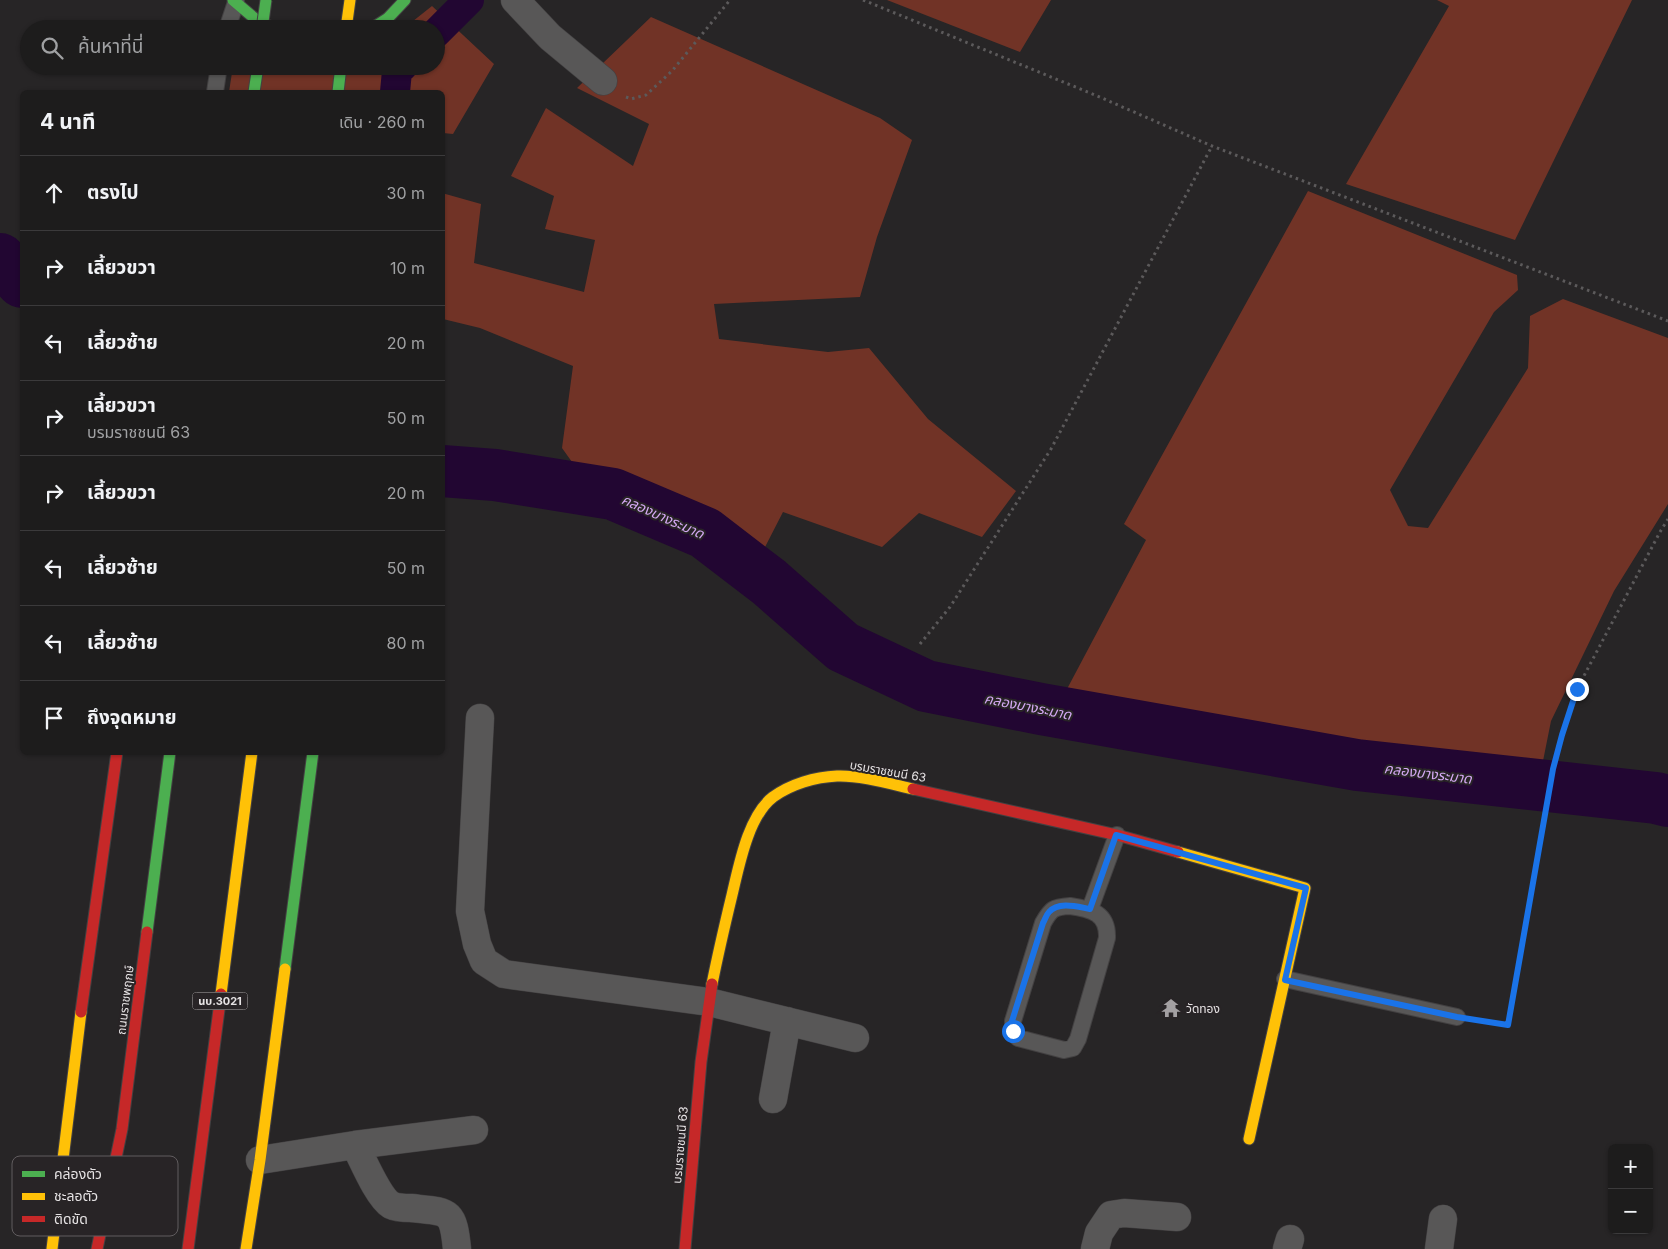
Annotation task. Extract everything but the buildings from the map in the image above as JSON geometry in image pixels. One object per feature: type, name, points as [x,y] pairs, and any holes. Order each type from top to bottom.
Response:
[{"type":"main road","points":[[263,20],[266,0]]},
{"type":"main road","points":[[347,20],[350,0]]},
{"type":"main road","points":[[385,20],[405,0]]},
{"type":"main road","points":[[235,1],[257,20]]},
{"type":"main road","points":[[254,90],[257,75]]},
{"type":"main road","points":[[338,90],[340,75]]},
{"type":"main road","points":[[63,1156],[88,954],[117,755]]},
{"type":"main road","name":"ถนนราชพฤกษ์","points":[[116,1156],[128,1084],[170,755]]},
{"type":"main road","name":"นบ.3021","points":[[188,1249],[252,755]]},
{"type":"main road","points":[[246,1249],[260,1160],[313,755]]},
{"type":"main road","name":"บรมราชชนนี 63","points":[[685,1249],[700,1071],[710,1002],[720,943],[744,846],[756,818],[772,798],[803,781],[838,776],[876,781],[1116,835],[1306,888],[1285,980]]},
{"type":"main road","points":[[1249,1139],[1285,980]]},
{"type":"main road","points":[[120,1156],[122,1129]]},
{"type":"main road","points":[[52,1249],[54,1236]]},
{"type":"main road","name":"ถนนราชพฤกษ์","points":[[97,1249],[100,1236]]},
{"type":"street","points":[[515,0],[550,37],[603,82]]},
{"type":"street","points":[[480,718],[470,911],[477,944],[484,961],[504,974],[710,1002],[855,1038]]},
{"type":"street","points":[[773,1099],[787,1021]]},
{"type":"street","points":[[260,1160],[355,1145],[474,1130]]},
{"type":"street","points":[[355,1145],[384,1199],[392,1205],[447,1214],[453,1221],[457,1249]]},
{"type":"street","points":[[1095,1249],[1099,1233],[1111,1215],[1124,1213],[1177,1218]]},
{"type":"street","points":[[1439,1249],[1443,1219]]},
{"type":"lane","points":[[230,20],[235,1]]},
{"type":"lane","points":[[215,90],[218,75]]},
{"type":"lane","points":[[1090,909],[1116,835]]},
{"type":"lane","points":[[1070,906],[1090,909],[1101,917],[1108,927],[1107,938],[1078,1039],[1073,1048],[1064,1050],[1018,1038],[1013,1031],[1012,1021],[1043,923],[1050,911],[1057,907],[1070,906]]},
{"type":"lane","points":[[1285,980],[1457,1017]]},
{"type":"path","points":[[603,82],[616,93],[631,99],[646,95],[672,71],[730,0]]},
{"type":"path","points":[[863,0],[1095,95],[1212,146],[1668,321]]},
{"type":"path","points":[[920,644],[950,607],[1051,449],[1212,146]]},
{"type":"path","points":[[1457,1017],[1508,1025],[1553,769],[1562,735],[1577,689],[1668,519]]},
{"type":"shaded area","points":[[887,0],[1051,0],[1020,52]]},
{"type":"shaded area","points":[[1437,0],[1632,0],[1515,240],[1346,184],[1449,6]]},
{"type":"shaded area","points":[[432,6],[494,64],[453,134],[445,133],[445,90],[229,90],[232,75],[445,75],[445,20],[414,20]]},
{"type":"shaded area","points":[[651,17],[880,118],[912,140],[877,237],[860,297],[714,304],[719,339],[828,352],[869,348],[928,419],[1016,491],[982,537],[919,513],[882,547],[783,512],[764,549],[625,488],[582,476],[562,448],[573,366],[480,328],[445,319],[445,194],[481,204],[474,263],[584,292],[595,240],[545,229],[554,196],[511,176],[546,108],[633,166],[649,124],[577,88]]},
{"type":"shaded area","points":[[1308,191],[1517,275],[1518,290],[1494,312],[1390,490],[1408,526],[1428,528],[1528,368],[1530,316],[1563,299],[1668,338],[1668,504],[1614,591],[1551,721],[1536,796],[1100,730],[1106,701],[1067,689],[1146,540],[1124,524]]},
{"type":"waterway","points":[[445,24],[469,0]]},
{"type":"waterway","points":[[395,90],[397,75]]},
{"type":"waterway","name":"คลองบางระมาด","points":[[0,259],[20,280]]},
{"type":"waterway","name":"คลองบางระมาด","points":[[445,471],[495,475],[613,494],[705,533],[769,582],[843,647],[926,686],[1041,709],[1357,765],[1656,798],[1668,801]]},
{"type":"traffic: fast","points":[[233,0],[256,20]]},
{"type":"traffic: fast","points":[[263,20],[266,0]]},
{"type":"traffic: fast","points":[[385,20],[405,0]]},
{"type":"traffic: fast","points":[[254,90],[257,75]]},
{"type":"traffic: fast","points":[[338,90],[340,75]]},
{"type":"traffic: fast","points":[[147,932],[170,755]]},
{"type":"traffic: fast","points":[[285,969],[313,755]]},
{"type":"traffic: slow","points":[[347,20],[350,0]]},
{"type":"traffic: slow","points":[[221,994],[252,755]]},
{"type":"traffic: slow","points":[[712,984],[746,842],[764,805],[787,788],[820,778],[837,776],[865,778],[913,789]]},
{"type":"traffic: slow","points":[[1178,852],[1305,888],[1249,1139]]},
{"type":"traffic: slow","points":[[246,1249],[260,1160],[285,969]]},
{"type":"traffic: slow","points":[[63,1156],[81,1012]]},
{"type":"traffic: slow","points":[[52,1249],[54,1236]]},
{"type":"traffic: jam","points":[[81,1012],[117,755]]},
{"type":"traffic: jam","points":[[913,789],[1117,835],[1178,852]]},
{"type":"traffic: jam","points":[[116,1156],[122,1129],[147,932]]},
{"type":"traffic: jam","points":[[685,1249],[701,1062],[712,984]]},
{"type":"traffic: jam","points":[[188,1249],[221,994]]},
{"type":"traffic: jam","points":[[97,1249],[100,1236]]},
{"type":"place","name":"วัดทอง","points":[[1171,1008]]},
{"type":"route","points":[[1013,1031],[1012,1021],[1043,923],[1050,911],[1057,907],[1070,906],[1090,909],[1116,835],[1306,888],[1298,916],[1285,980],[1457,1017],[1508,1025],[1553,769],[1577,689]]}]
